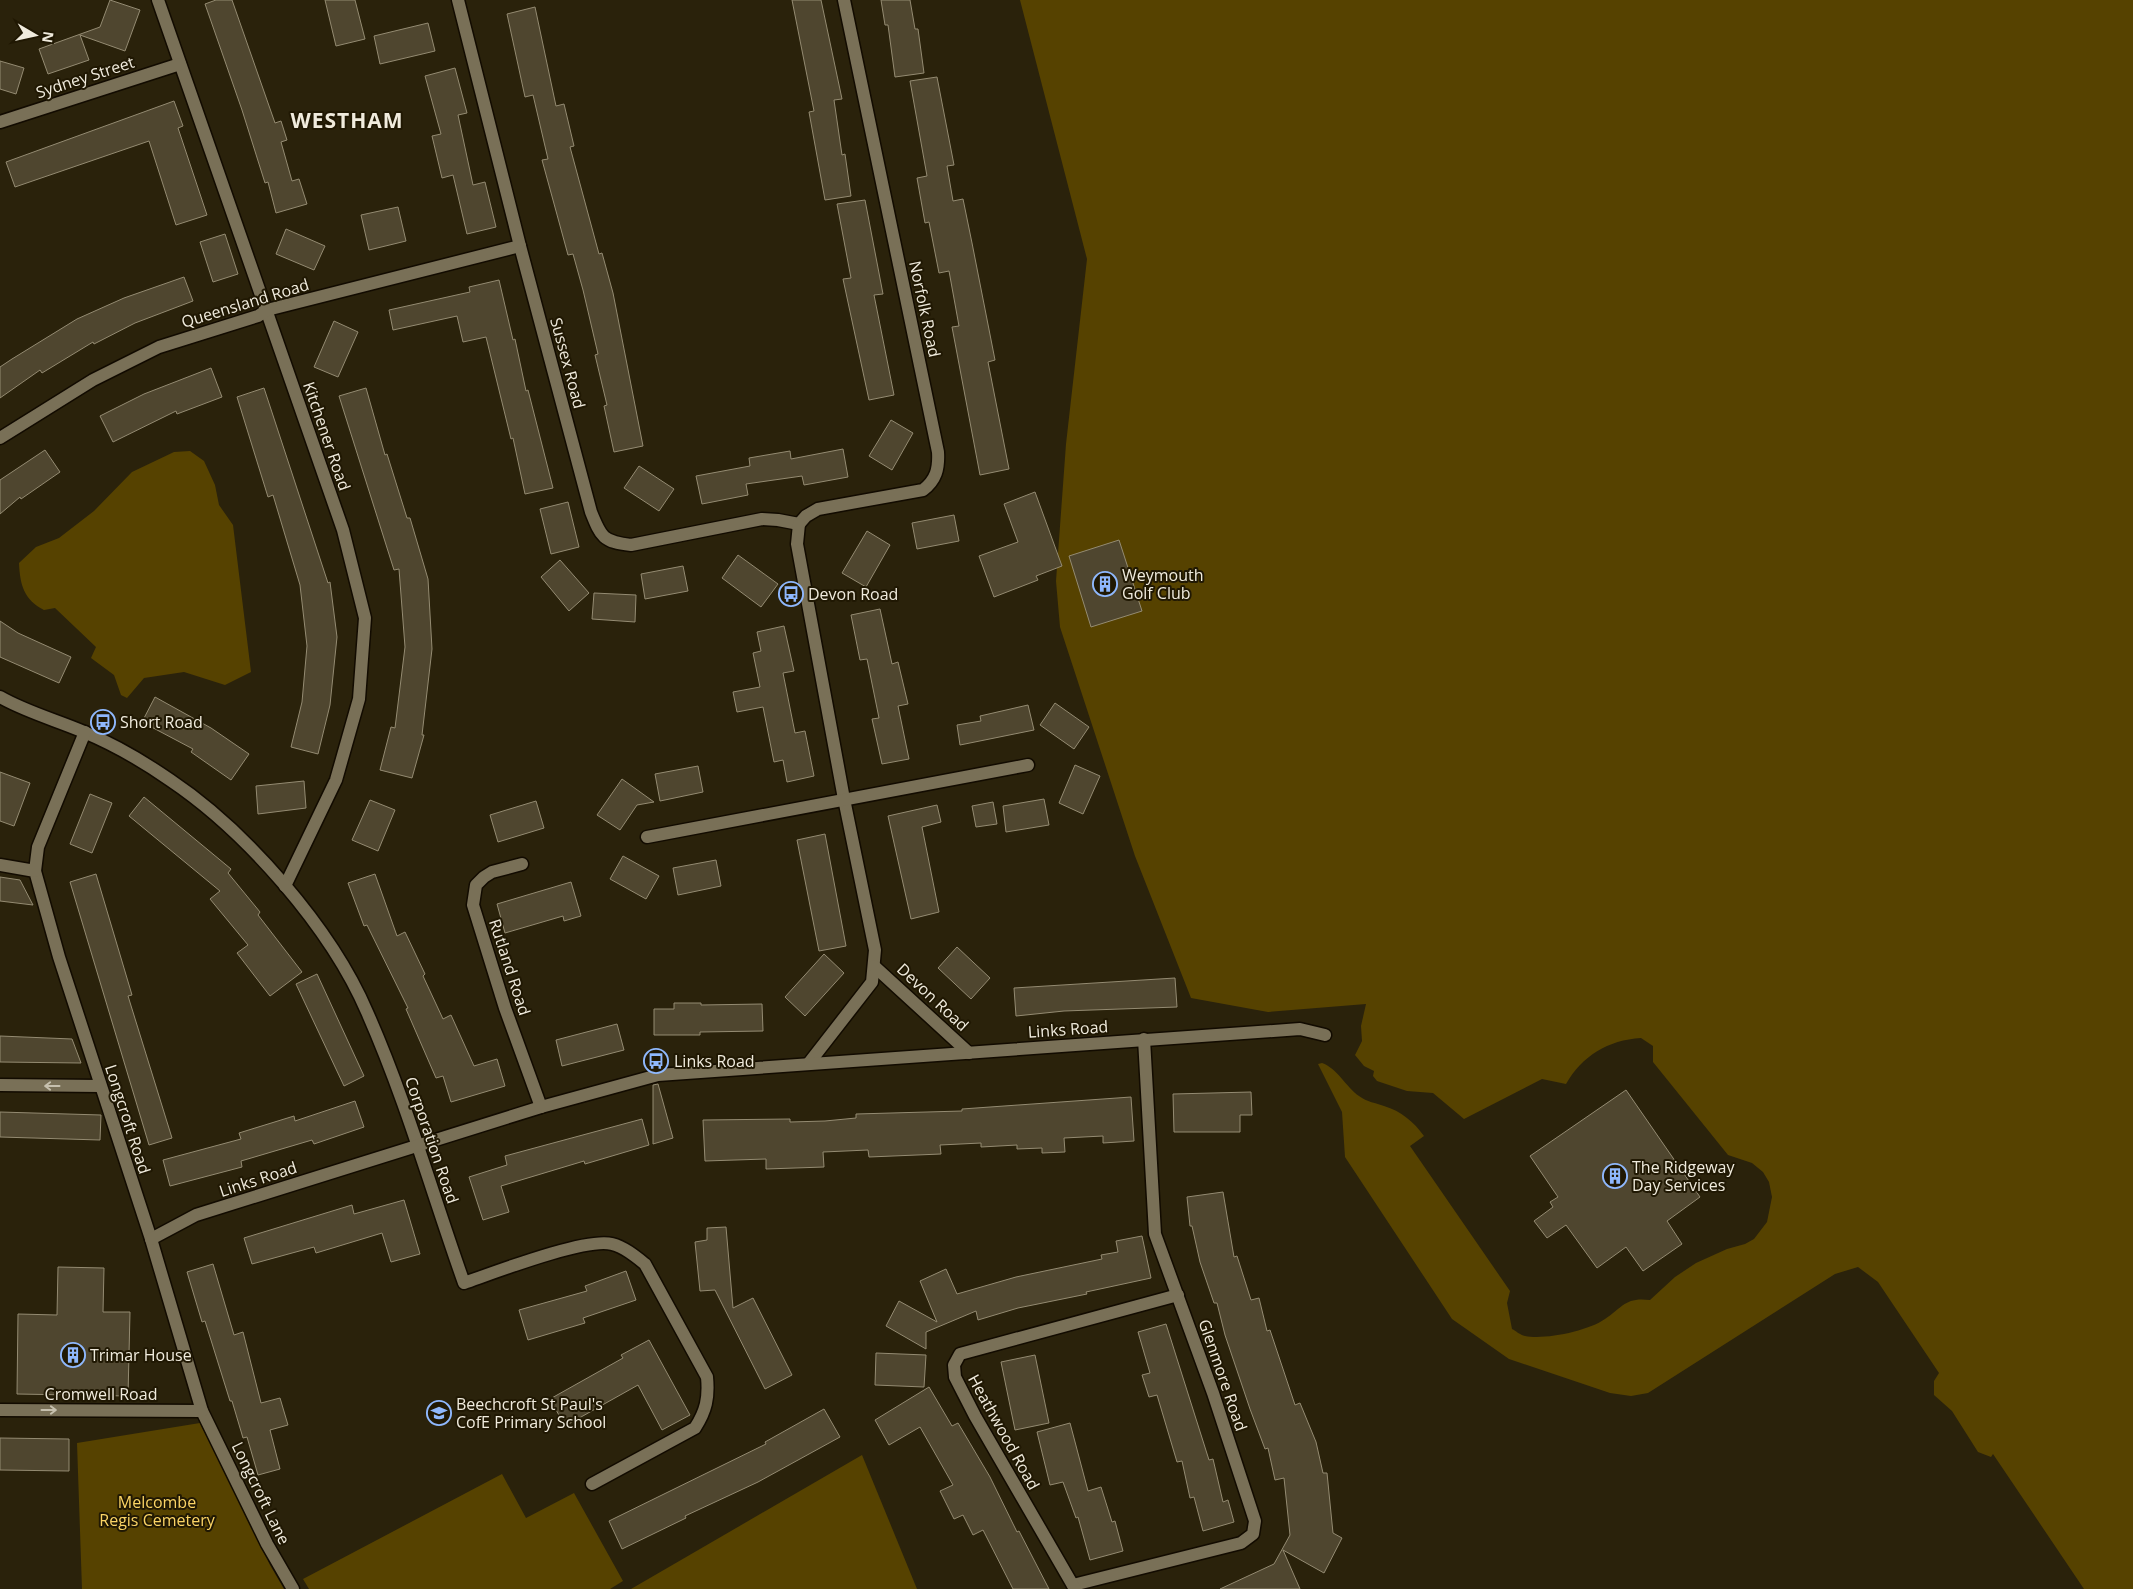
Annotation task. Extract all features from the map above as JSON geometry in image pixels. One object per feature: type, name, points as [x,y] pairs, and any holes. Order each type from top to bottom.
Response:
[{"type":"street","name":"Kitchener Road","points":[[158,0],[237,231],[267,310],[343,530],[365,618],[360,699],[336,780],[286,886]]},
{"type":"street","name":"Sussex Road","points":[[458,0],[520,246],[591,512],[600,535],[612,543],[631,545],[762,519],[799,524]]},
{"type":"street","name":"Norfolk Road","points":[[799,524],[806,516],[818,509],[923,490],[931,484],[939,468],[938,452],[844,0]]},
{"type":"street","name":"Sydney Street","points":[[0,122],[180,64]]},
{"type":"street","name":"Queensland Road","points":[[0,438],[93,380],[159,347],[258,316],[267,310],[520,246]]},
{"type":"street","name":"Devon Road","points":[[799,524],[797,544],[874,950],[872,982],[809,1063]]},
{"type":"street","name":"Corporation Road","points":[[0,697],[85,732],[169,779],[201,803],[286,886],[333,950],[367,1010],[394,1080],[464,1283],[585,1244],[611,1244],[628,1252],[645,1264],[707,1377],[709,1395],[704,1413],[695,1428],[592,1484]]},
{"type":"street","points":[[0,866],[35,871],[38,847],[85,732]]},
{"type":"street","points":[[648,837],[1028,765]]},
{"type":"street","name":"Rutland Road","points":[[522,864],[492,872],[484,877],[476,885],[474,905],[505,1008],[541,1107]]},
{"type":"street","name":"Longcroft Road","points":[[35,871],[58,957],[151,1239],[202,1411]]},
{"type":"street","name":"Devon Road","points":[[874,966],[968,1052]]},
{"type":"street","name":"Links Road","points":[[151,1239],[196,1216],[541,1107],[658,1075],[1300,1029],[1325,1035]]},
{"type":"street","name":"Glenmore Road","points":[[1074,1587],[1241,1543],[1253,1534],[1255,1521],[1155,1234],[1144,1039]]},
{"type":"street","points":[[0,1085],[100,1086]]},
{"type":"street","name":"Heathwood Road","points":[[1074,1587],[975,1416],[955,1377],[954,1365],[960,1354],[1178,1296]]},
{"type":"street","name":"Cromwell Road","points":[[0,1410],[202,1411]]},
{"type":"street","name":"Longcroft Lane","points":[[202,1411],[267,1544],[292,1589]]},
{"type":"green space","name":"Weymouth Golf Club","points":[[1020,0],[2133,0],[2133,1589],[2084,1589],[1993,1454],[1991,1457],[1978,1452],[1952,1411],[1934,1395],[1934,1381],[1939,1373],[1878,1282],[1858,1267],[1835,1274],[1648,1393],[1631,1396],[1610,1393],[1509,1359],[1452,1319],[1345,1157],[1342,1112],[1318,1064],[1327,1065],[1362,1098],[1396,1111],[1407,1118],[1420,1131],[1424,1136],[1410,1146],[1510,1291],[1507,1303],[1512,1329],[1525,1336],[1544,1337],[1577,1331],[1598,1323],[1625,1304],[1635,1300],[1650,1300],[1675,1277],[1696,1263],[1754,1239],[1767,1222],[1772,1197],[1769,1182],[1763,1172],[1752,1163],[1728,1155],[1653,1062],[1653,1046],[1641,1038],[1618,1042],[1597,1051],[1580,1065],[1566,1084],[1542,1079],[1464,1119],[1433,1093],[1407,1091],[1377,1081],[1373,1076],[1374,1071],[1364,1066],[1355,1055],[1362,1041],[1361,1026],[1366,1004],[1268,1012],[1191,998],[1135,856],[1060,627],[1056,581],[1066,444],[1087,259]]},
{"type":"green space","points":[[190,451],[204,461],[215,485],[219,505],[233,525],[251,672],[225,685],[184,672],[144,678],[127,698],[121,695],[114,675],[91,658],[96,647],[55,608],[44,610],[28,597],[22,585],[19,563],[36,547],[59,538],[94,511],[132,472],[174,452]]},
{"type":"green space","name":"Melcombe Regis Cemetery","points":[[200,1423],[270,1565],[284,1589],[82,1589],[77,1443]]},
{"type":"green space","points":[[862,1455],[917,1589],[631,1589]]},
{"type":"green space","points":[[502,1474],[526,1518],[574,1493],[623,1581],[610,1589],[309,1589],[303,1579]]},
{"type":"building","points":[[110,0],[140,10],[125,51],[80,35],[89,60],[48,74],[39,49],[100,27]]},
{"type":"building","points":[[216,0],[232,0],[275,123],[281,121],[287,140],[281,142],[292,181],[299,179],[307,204],[276,213],[268,182],[265,183],[205,4]]},
{"type":"building","points":[[325,0],[355,0],[365,39],[336,46]]},
{"type":"building","points":[[792,0],[821,0],[842,99],[834,100],[842,155],[845,154],[851,196],[825,200],[809,112],[814,111]]},
{"type":"building","points":[[881,0],[910,0],[915,29],[918,29],[924,73],[895,77],[888,25],[885,25]]},
{"type":"building","points":[[535,7],[556,106],[564,104],[574,146],[570,147],[599,254],[602,253],[613,293],[643,446],[614,452],[604,406],[607,405],[595,355],[598,354],[583,290],[573,254],[568,255],[542,160],[548,159],[533,95],[525,97],[507,14]]},
{"type":"building","points":[[428,23],[435,51],[380,64],[374,36]]},
{"type":"building","points":[[0,61],[24,68],[16,94],[0,89]]},
{"type":"building","points":[[455,68],[467,113],[458,115],[473,185],[485,182],[496,227],[467,234],[453,175],[442,178],[432,136],[441,134],[425,76]]},
{"type":"building","points":[[937,77],[954,165],[947,166],[953,201],[963,199],[995,360],[988,362],[1009,469],[980,475],[952,327],[959,326],[949,271],[939,273],[929,222],[925,223],[917,178],[927,176],[910,81]]},
{"type":"building","points":[[174,101],[183,126],[178,128],[207,215],[176,225],[149,141],[15,187],[6,162]]},
{"type":"building","points":[[865,200],[883,294],[874,295],[894,395],[869,400],[843,279],[851,278],[837,204]]},
{"type":"building","points":[[398,207],[406,241],[369,250],[361,215]]},
{"type":"building","points":[[286,229],[325,246],[314,270],[276,254]]},
{"type":"building","points":[[225,234],[238,274],[213,282],[200,242]]},
{"type":"building","points":[[184,277],[193,301],[135,323],[94,344],[93,342],[42,373],[40,370],[0,398],[0,367],[12,359],[77,319],[124,298]]},
{"type":"building","points":[[499,280],[513,340],[515,339],[526,391],[528,390],[553,488],[525,494],[513,438],[511,439],[486,337],[463,342],[457,316],[393,330],[389,310],[470,292],[469,287]]},
{"type":"building","points":[[334,321],[358,332],[338,377],[314,367]]},
{"type":"building","points":[[211,368],[222,397],[177,414],[176,411],[113,442],[100,416],[144,394]]},
{"type":"building","points":[[264,388],[328,583],[330,582],[337,637],[330,705],[318,754],[291,747],[302,702],[307,646],[300,585],[273,495],[268,497],[237,397]]},
{"type":"building","points":[[366,388],[385,455],[387,454],[407,518],[410,518],[428,579],[432,649],[422,735],[424,735],[412,778],[380,770],[391,727],[395,728],[405,647],[399,569],[394,570],[339,396]]},
{"type":"building","points":[[891,420],[913,433],[892,470],[869,456]]},
{"type":"building","points":[[843,449],[848,477],[804,485],[802,476],[746,484],[748,495],[702,504],[696,476],[750,466],[749,458],[790,451],[791,459]]},
{"type":"building","points":[[45,450],[60,472],[21,499],[20,497],[0,514],[0,480]]},
{"type":"building","points":[[639,466],[674,489],[659,511],[624,488]]},
{"type":"building","points":[[1035,492],[1062,566],[1036,576],[1038,580],[994,597],[979,556],[1018,542],[1004,504]]},
{"type":"building","points":[[568,502],[579,547],[551,554],[540,509]]},
{"type":"building","points":[[954,515],[959,541],[917,549],[912,523]]},
{"type":"building","points":[[867,531],[890,545],[866,587],[842,573]]},
{"type":"building","name":"Weymouth Golf Club","points":[[1119,540],[1142,611],[1091,627],[1069,556]]},
{"type":"building","points":[[738,555],[778,584],[761,607],[722,578]]},
{"type":"building","points":[[560,560],[589,593],[569,611],[541,577]]},
{"type":"building","points":[[683,566],[688,591],[645,599],[641,574]]},
{"type":"building","points":[[594,593],[636,595],[635,622],[592,619]]},
{"type":"building","points":[[880,609],[892,664],[898,662],[908,704],[898,706],[909,759],[882,764],[872,719],[879,718],[867,659],[860,660],[851,615]]},
{"type":"building","points":[[0,621],[18,633],[71,657],[59,683],[0,657]]},
{"type":"building","points":[[784,626],[794,671],[783,673],[795,733],[805,731],[814,776],[787,782],[783,760],[774,762],[763,707],[737,712],[733,692],[760,687],[753,653],[761,651],[757,632]]},
{"type":"building","points":[[155,697],[211,728],[249,754],[231,780],[191,752],[193,749],[142,722]]},
{"type":"building","points":[[1055,703],[1089,727],[1074,749],[1040,725]]},
{"type":"building","points":[[1028,705],[1034,730],[960,745],[957,725],[981,721],[980,716]]},
{"type":"building","points":[[1075,765],[1100,776],[1083,814],[1059,803]]},
{"type":"building","points":[[698,766],[703,792],[660,801],[655,774]]},
{"type":"building","points":[[0,772],[30,783],[14,826],[0,821]]},
{"type":"building","points":[[622,779],[654,802],[637,805],[620,830],[597,815]]},
{"type":"building","points":[[304,781],[306,808],[258,814],[256,786]]},
{"type":"building","points":[[90,794],[112,803],[92,853],[70,844]]},
{"type":"building","points":[[144,797],[231,869],[228,873],[260,912],[258,915],[302,972],[270,996],[237,953],[248,945],[210,899],[220,891],[129,816]]},
{"type":"building","points":[[1044,799],[1049,825],[1006,832],[1003,806]]},
{"type":"building","points":[[370,800],[395,810],[378,851],[352,840]]},
{"type":"building","points":[[536,801],[544,828],[498,842],[490,815]]},
{"type":"building","points":[[993,802],[997,824],[976,827],[972,806]]},
{"type":"building","points":[[937,805],[941,822],[922,827],[939,912],[911,919],[888,816]]},
{"type":"building","points":[[825,834],[846,946],[819,951],[797,840]]},
{"type":"building","points":[[623,856],[659,876],[646,899],[610,879]]},
{"type":"building","points":[[716,860],[721,886],[678,895],[673,868]]},
{"type":"building","points":[[96,874],[132,995],[128,996],[172,1138],[149,1145],[70,882]]},
{"type":"building","points":[[375,874],[397,936],[405,932],[425,974],[423,976],[443,1019],[451,1015],[474,1066],[497,1059],[505,1086],[451,1102],[443,1076],[436,1078],[406,1009],[408,1008],[367,925],[364,926],[348,883]]},
{"type":"building","points":[[0,877],[20,880],[33,905],[0,901]]},
{"type":"building","points":[[571,882],[581,916],[564,921],[563,916],[505,933],[497,904]]},
{"type":"building","points":[[957,947],[990,978],[971,999],[938,968]]},
{"type":"building","points":[[824,954],[844,973],[805,1016],[785,997]]},
{"type":"building","points":[[317,974],[364,1076],[344,1086],[296,984]]},
{"type":"building","points":[[1175,978],[1177,1007],[1064,1011],[1016,1016],[1014,988]]},
{"type":"building","points":[[674,1003],[701,1003],[701,1005],[762,1004],[763,1031],[700,1032],[700,1035],[654,1035],[654,1009],[674,1009]]},
{"type":"building","points":[[617,1024],[624,1050],[562,1066],[556,1040]]},
{"type":"building","points":[[0,1036],[72,1039],[81,1063],[0,1062]]},
{"type":"building","points":[[658,1084],[673,1138],[653,1144],[653,1085]]},
{"type":"building","name":"The Ridgeway Day Services","points":[[1626,1090],[1700,1197],[1667,1221],[1682,1244],[1643,1271],[1626,1247],[1597,1268],[1566,1225],[1547,1238],[1534,1221],[1553,1207],[1550,1202],[1558,1197],[1530,1156]]},
{"type":"building","points":[[1251,1092],[1252,1115],[1240,1115],[1240,1132],[1174,1132],[1173,1094]]},
{"type":"building","points":[[1131,1097],[1134,1141],[1103,1143],[1103,1136],[1064,1138],[1065,1152],[1042,1153],[1042,1148],[1017,1149],[1017,1145],[981,1147],[981,1143],[940,1145],[941,1154],[869,1157],[868,1150],[823,1152],[824,1167],[766,1169],[766,1159],[705,1161],[703,1120],[790,1119],[790,1122],[825,1121],[856,1118],[856,1114],[962,1111],[962,1109]]},
{"type":"building","points":[[355,1101],[364,1127],[314,1144],[312,1140],[241,1161],[242,1167],[170,1186],[163,1160],[241,1139],[239,1133],[294,1116],[295,1121]]},
{"type":"building","points":[[0,1112],[101,1115],[100,1140],[0,1137]]},
{"type":"building","points":[[642,1119],[649,1145],[585,1164],[584,1161],[501,1186],[509,1212],[483,1220],[469,1177],[507,1165],[505,1156]]},
{"type":"building","points":[[1223,1192],[1234,1257],[1237,1256],[1251,1300],[1259,1298],[1267,1331],[1270,1330],[1295,1405],[1300,1403],[1316,1442],[1323,1473],[1327,1473],[1333,1533],[1342,1538],[1324,1573],[1283,1550],[1300,1589],[1220,1589],[1274,1564],[1290,1535],[1284,1478],[1275,1480],[1268,1448],[1265,1449],[1250,1409],[1225,1335],[1217,1303],[1214,1303],[1200,1262],[1192,1226],[1190,1226],[1187,1197]]},
{"type":"building","points":[[404,1200],[420,1254],[391,1262],[382,1233],[316,1253],[314,1247],[252,1264],[244,1238],[352,1205],[354,1214]]},
{"type":"building","points":[[726,1227],[733,1308],[753,1298],[792,1375],[765,1389],[715,1290],[700,1291],[695,1242],[707,1240],[707,1228]]},
{"type":"building","points":[[1142,1236],[1151,1278],[1086,1292],[1087,1294],[1018,1308],[978,1320],[976,1311],[926,1332],[926,1349],[886,1326],[899,1301],[937,1322],[920,1281],[946,1269],[957,1294],[1016,1277],[1102,1259],[1101,1255],[1118,1252],[1116,1241]]},
{"type":"building","points":[[213,1264],[234,1335],[243,1332],[261,1403],[280,1398],[288,1425],[270,1430],[280,1469],[258,1475],[247,1437],[243,1438],[232,1401],[230,1401],[205,1321],[202,1322],[187,1272]]},
{"type":"building","name":"Trimar House","points":[[58,1267],[104,1268],[103,1312],[130,1312],[128,1396],[17,1394],[18,1314],[57,1315]]},
{"type":"building","points":[[626,1271],[636,1300],[583,1318],[585,1323],[528,1340],[519,1310],[587,1291],[585,1286]]},
{"type":"building","points":[[1166,1324],[1209,1460],[1213,1459],[1223,1502],[1228,1500],[1234,1522],[1203,1531],[1194,1497],[1190,1498],[1182,1461],[1177,1462],[1157,1395],[1149,1397],[1142,1375],[1150,1373],[1138,1332]]},
{"type":"building","points":[[649,1340],[690,1415],[662,1430],[638,1385],[565,1426],[550,1399],[623,1358],[621,1355]]},
{"type":"building","points":[[876,1353],[926,1355],[924,1387],[875,1385]]},
{"type":"building","points":[[1035,1355],[1049,1423],[1015,1430],[1001,1362]]},
{"type":"building","points":[[929,1387],[952,1426],[958,1423],[990,1477],[1017,1532],[1019,1531],[1049,1589],[1013,1589],[983,1530],[973,1535],[963,1515],[954,1519],[940,1491],[953,1485],[920,1427],[889,1445],[875,1420]]},
{"type":"building","points":[[824,1409],[840,1437],[758,1482],[685,1516],[686,1518],[622,1549],[609,1521],[766,1444],[765,1442]]},
{"type":"building","points":[[1070,1423],[1088,1491],[1101,1487],[1112,1522],[1115,1521],[1123,1551],[1090,1560],[1078,1517],[1076,1518],[1063,1482],[1050,1485],[1037,1432]]},
{"type":"building","points":[[0,1438],[69,1439],[69,1471],[0,1470]]},
{"type":"place","name":"Weymouth Golf Club","points":[[1105,584]]},
{"type":"place","name":"Devon Road","points":[[791,594]]},
{"type":"place","name":"Short Road","points":[[103,722]]},
{"type":"place","name":"Links Road","points":[[656,1061]]},
{"type":"place","name":"The Ridgeway Day Services","points":[[1615,1176]]},
{"type":"place","name":"Trimar House","points":[[73,1355]]},
{"type":"place","name":"Beechcroft St Paul's CofE Primary School","points":[[439,1413]]},
{"type":"district","name":"WESTHAM","points":[[347,121]]}]
